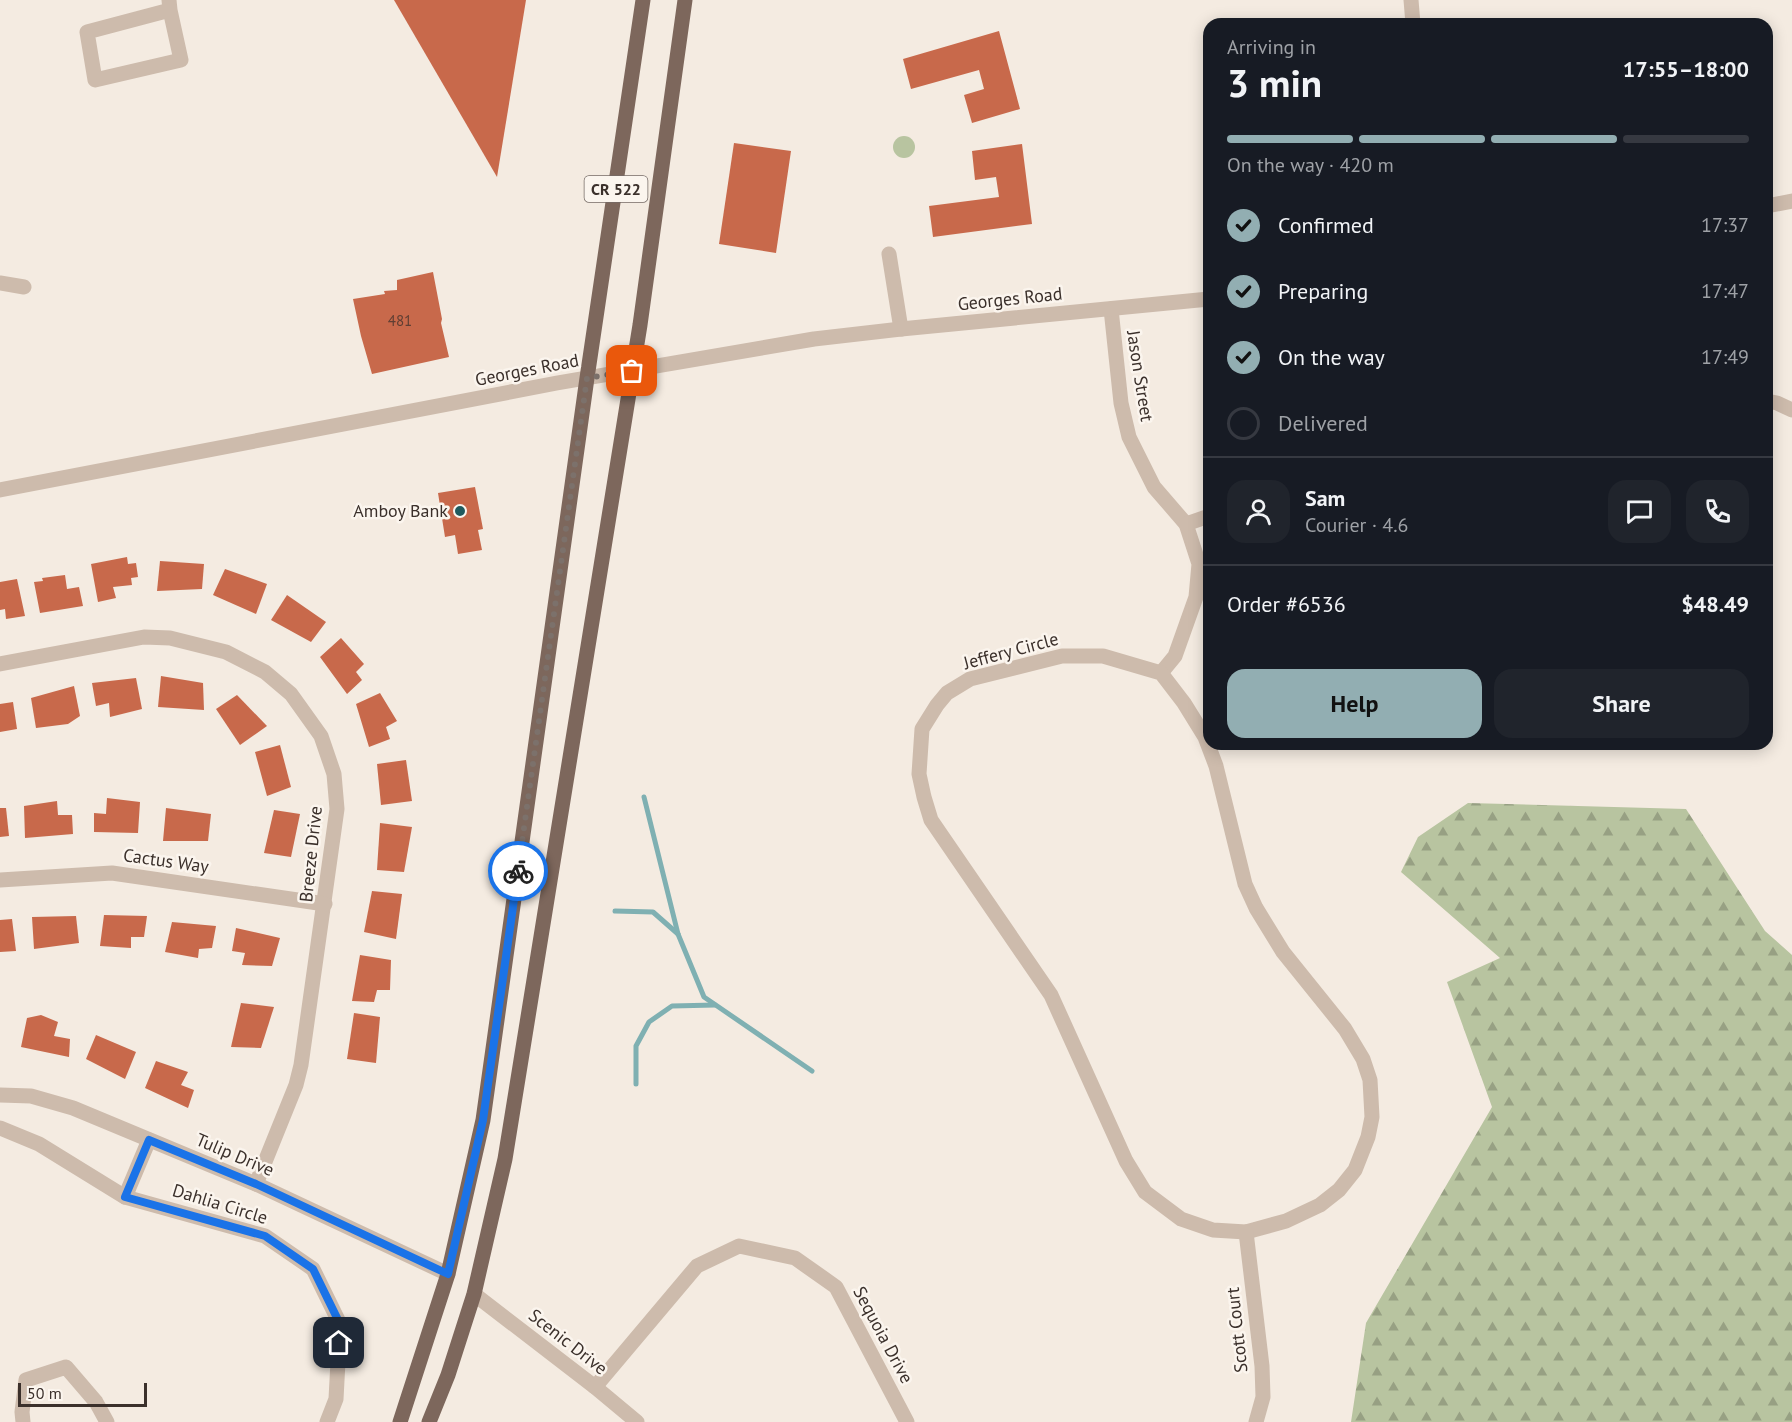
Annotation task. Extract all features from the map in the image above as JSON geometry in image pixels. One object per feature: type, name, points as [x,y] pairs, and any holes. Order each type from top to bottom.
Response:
[{"type":"main road","name":"CR 522","points":[[400,1422],[448,1274],[483,1120],[587,378],[643,0]]},
{"type":"main road","name":"CR 522","points":[[429,1422],[448,1375],[474,1294],[505,1159],[632,371],[685,0]]},
{"type":"street","points":[[1411,0],[1412,18]]},
{"type":"street","points":[[170,5],[181,60],[95,80],[87,32],[170,5]]},
{"type":"street","points":[[1773,205],[1792,201]]},
{"type":"street","points":[[889,254],[901,329]]},
{"type":"street","points":[[0,283],[24,287]]},
{"type":"street","name":"Georges Road","points":[[0,490],[587,378],[814,339],[1203,300]]},
{"type":"street","name":"Jason Street","points":[[1111,309],[1121,403],[1129,437],[1154,487],[1185,524],[1199,564],[1196,597],[1175,656],[1161,673]]},
{"type":"street","points":[[1773,403],[1792,410]]},
{"type":"street","points":[[1185,524],[1203,518]]},
{"type":"street","name":"Breeze Drive","points":[[0,664],[144,637],[170,638],[226,652],[265,672],[291,694],[321,736],[334,774],[338,809],[325,904],[301,1065],[296,1085],[256,1184]]},
{"type":"street","name":"Jeffery Circle","points":[[1203,734],[1184,703],[1161,673],[1103,656],[1062,656],[970,679],[947,693],[922,729],[919,774],[931,820],[1051,995],[1126,1161],[1145,1191],[1181,1220],[1213,1230],[1246,1232],[1286,1221],[1320,1205],[1339,1190],[1355,1170],[1368,1137],[1372,1118],[1370,1080],[1363,1059],[1345,1029],[1283,952],[1256,908],[1245,884],[1216,766],[1210,750]]},
{"type":"street","name":"Cactus Way","points":[[0,880],[112,873],[325,904]]},
{"type":"street","name":"Tulip Drive","points":[[0,1095],[31,1096],[73,1108],[256,1184],[448,1274]]},
{"type":"street","name":"Dahlia Circle","points":[[0,1128],[39,1144],[125,1197],[265,1236],[313,1269],[340,1324],[336,1399],[327,1422]]},
{"type":"street","points":[[125,1197],[149,1140]]},
{"type":"street","name":"Scott Court","points":[[1246,1232],[1262,1376],[1263,1397],[1256,1422]]},
{"type":"street","name":"Sequoia Drive","points":[[595,1387],[697,1266],[739,1246],[795,1258],[836,1287],[907,1422]]},
{"type":"street","name":"Scenic Drive","points":[[474,1294],[637,1422]]},
{"type":"street","points":[[22,1422],[26,1380],[66,1367],[96,1402],[107,1422]]},
{"type":"green space","points":[[904,136],[912,139],[915,147],[912,155],[904,158],[896,155],[893,147],[896,139]]},
{"type":"green space","points":[[1468,803],[1686,809],[1765,931],[1792,955],[1792,1422],[1351,1422],[1366,1323],[1492,1107],[1447,982],[1500,958],[1401,872],[1418,837]]},
{"type":"building","points":[[394,0],[526,0],[497,177]]},
{"type":"building","points":[[999,31],[1020,109],[972,123],[964,95],[984,89],[979,70],[911,89],[903,59]]},
{"type":"building","points":[[734,143],[791,151],[776,253],[719,244]]},
{"type":"building","points":[[1022,144],[1032,224],[933,237],[929,206],[999,197],[996,177],[975,180],[972,151]]},
{"type":"building","points":[[433,272],[449,357],[372,374],[353,299],[397,290],[397,280]]},
{"type":"building","name":"Amboy Bank","points":[[475,487],[483,529],[478,530],[482,550],[458,554],[455,535],[445,537],[438,493]]},
{"type":"building","points":[[127,557],[128,564],[136,563],[138,577],[131,578],[132,585],[113,587],[116,598],[98,602],[91,564]]},
{"type":"building","points":[[160,561],[204,564],[202,589],[157,591]]},
{"type":"building","points":[[225,569],[267,584],[256,614],[213,595]]},
{"type":"building","points":[[65,575],[67,589],[79,587],[83,606],[40,613],[34,582],[43,581],[42,578]]},
{"type":"building","points":[[17,579],[25,616],[6,619],[5,609],[0,610],[0,582]]},
{"type":"building","points":[[287,595],[326,622],[311,642],[271,620]]},
{"type":"building","points":[[341,638],[364,664],[356,672],[362,680],[347,694],[320,657]]},
{"type":"building","points":[[161,676],[203,683],[204,710],[158,707]]},
{"type":"building","points":[[136,678],[142,709],[110,717],[109,703],[96,706],[92,683]]},
{"type":"building","points":[[74,686],[80,716],[68,724],[36,728],[31,698]]},
{"type":"building","points":[[380,693],[397,721],[386,727],[390,739],[369,747],[356,704]]},
{"type":"building","points":[[237,695],[267,726],[240,745],[216,709]]},
{"type":"building","points":[[13,702],[17,729],[0,732],[0,704]]},
{"type":"building","points":[[280,745],[291,787],[267,796],[255,752]]},
{"type":"building","points":[[406,760],[412,801],[381,805],[377,764]]},
{"type":"building","points":[[107,798],[140,802],[138,833],[94,832],[94,813],[106,814]]},
{"type":"building","points":[[57,801],[58,815],[72,815],[73,834],[25,838],[24,806]]},
{"type":"building","points":[[0,808],[6,808],[9,836],[0,837]]},
{"type":"building","points":[[166,808],[211,814],[208,841],[163,841]]},
{"type":"building","points":[[274,810],[300,814],[291,857],[264,853]]},
{"type":"building","points":[[380,823],[412,827],[404,872],[377,870]]},
{"type":"building","points":[[372,891],[402,894],[396,939],[364,932]]},
{"type":"building","points":[[104,915],[147,916],[144,937],[131,937],[131,948],[100,946]]},
{"type":"building","points":[[76,916],[79,943],[34,949],[32,917]]},
{"type":"building","points":[[12,919],[16,951],[0,952],[0,920]]},
{"type":"building","points":[[172,922],[216,926],[212,948],[199,949],[198,958],[165,952]]},
{"type":"building","points":[[236,928],[280,938],[272,966],[242,965],[245,953],[232,951]]},
{"type":"building","points":[[360,955],[391,960],[390,990],[377,990],[374,1002],[352,1001]]},
{"type":"building","points":[[241,1003],[274,1007],[261,1048],[231,1047]]},
{"type":"building","points":[[354,1013],[380,1017],[376,1063],[347,1059]]},
{"type":"building","points":[[41,1015],[58,1022],[54,1036],[70,1039],[69,1057],[21,1047],[27,1018]]},
{"type":"building","points":[[96,1035],[136,1052],[125,1079],[86,1059]]},
{"type":"building","points":[[156,1061],[188,1072],[181,1085],[194,1090],[188,1108],[145,1088]]},
{"type":"waterway","points":[[644,797],[678,934],[704,997],[812,1071]]},
{"type":"waterway","points":[[615,911],[653,912],[678,934]]},
{"type":"waterway","points":[[636,1084],[636,1046],[649,1022],[672,1006],[715,1005]]},
{"type":"way so far","points":[[518,871],[587,378],[632,371]]},
{"type":"place","name":"Amboy Bank","points":[[460,511]]},
{"type":"route","points":[[339,1343],[340,1324],[313,1269],[265,1236],[125,1197],[149,1140],[256,1184],[448,1274],[483,1120],[518,871]]}]
